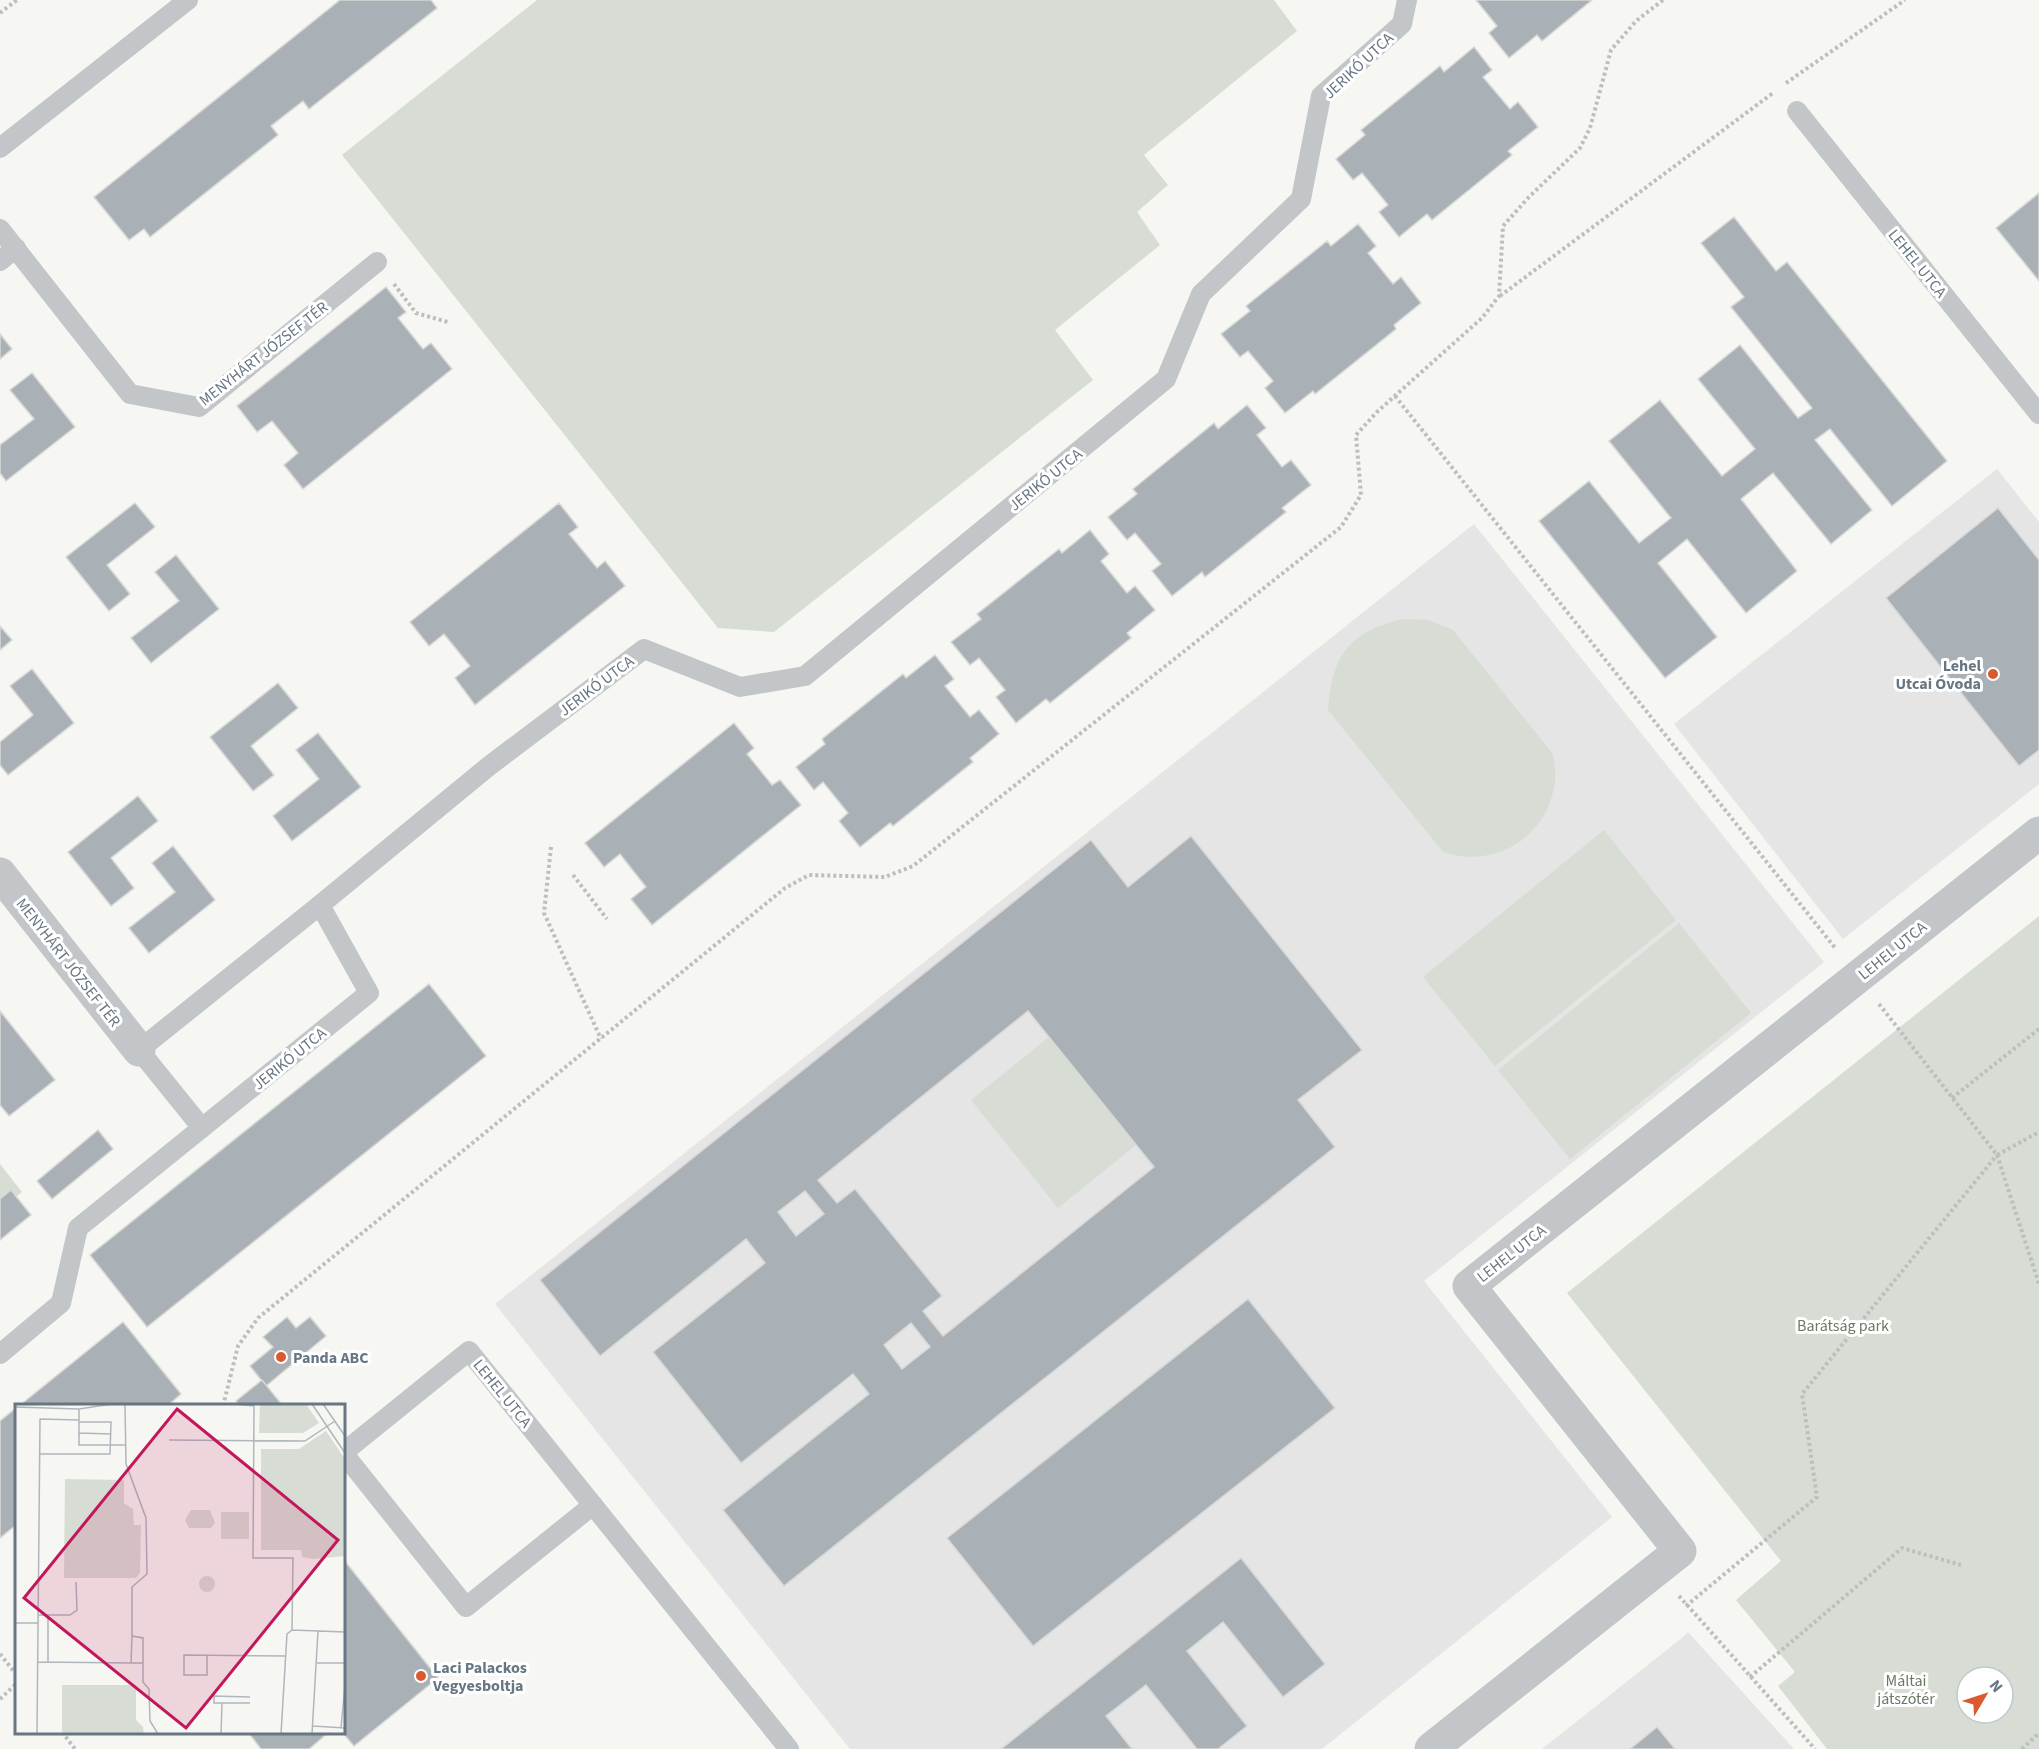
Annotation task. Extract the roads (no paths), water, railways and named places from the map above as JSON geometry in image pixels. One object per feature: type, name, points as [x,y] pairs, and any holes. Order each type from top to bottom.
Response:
[{"type":"street","name":"LEHEL UTCA","points":[[1431,1749],[1680,1551],[1469,1286],[2039,832]]},
{"type":"street","name":"MENYHÁRT JÓZSEF TÉR","points":[[0,874],[139,1050]]},
{"type":"lane","points":[[0,148],[188,0]]},
{"type":"lane","name":"JERIKÓ UTCA","points":[[0,1354],[61,1303],[78,1228],[369,993],[320,905],[489,766],[644,649],[740,687],[806,676],[1166,379],[1200,294],[1301,199],[1322,96],[1402,24],[1407,0]]},
{"type":"lane","name":"LEHEL UTCA","points":[[1797,111],[2039,414]]},
{"type":"lane","name":"MENYHÁRT JÓZSEF TÉR","points":[[0,229],[130,394],[199,406],[377,262]]},
{"type":"lane","points":[[0,261],[16,248]]},
{"type":"lane","points":[[202,1128],[139,1050],[320,905]]},
{"type":"lane","name":"LEHEL UTCA","points":[[345,1452],[469,1351],[789,1749]]},
{"type":"lane","name":"LEHEL UTCA","points":[[345,1454],[466,1607],[593,1505]]},
{"type":"place","name":"Lehel Utcai Óvoda","points":[[1993,674]]},
{"type":"place","name":"Panda ABC","points":[[281,1357]]},
{"type":"place","name":"Laci Palackos Vegyesboltja","points":[[421,1676]]},
{"type":"park label","name":"Barátság park","points":[[1843,1325]]},
{"type":"park label","name":"Máltai játszótér","points":[[1906,1689]]}]
